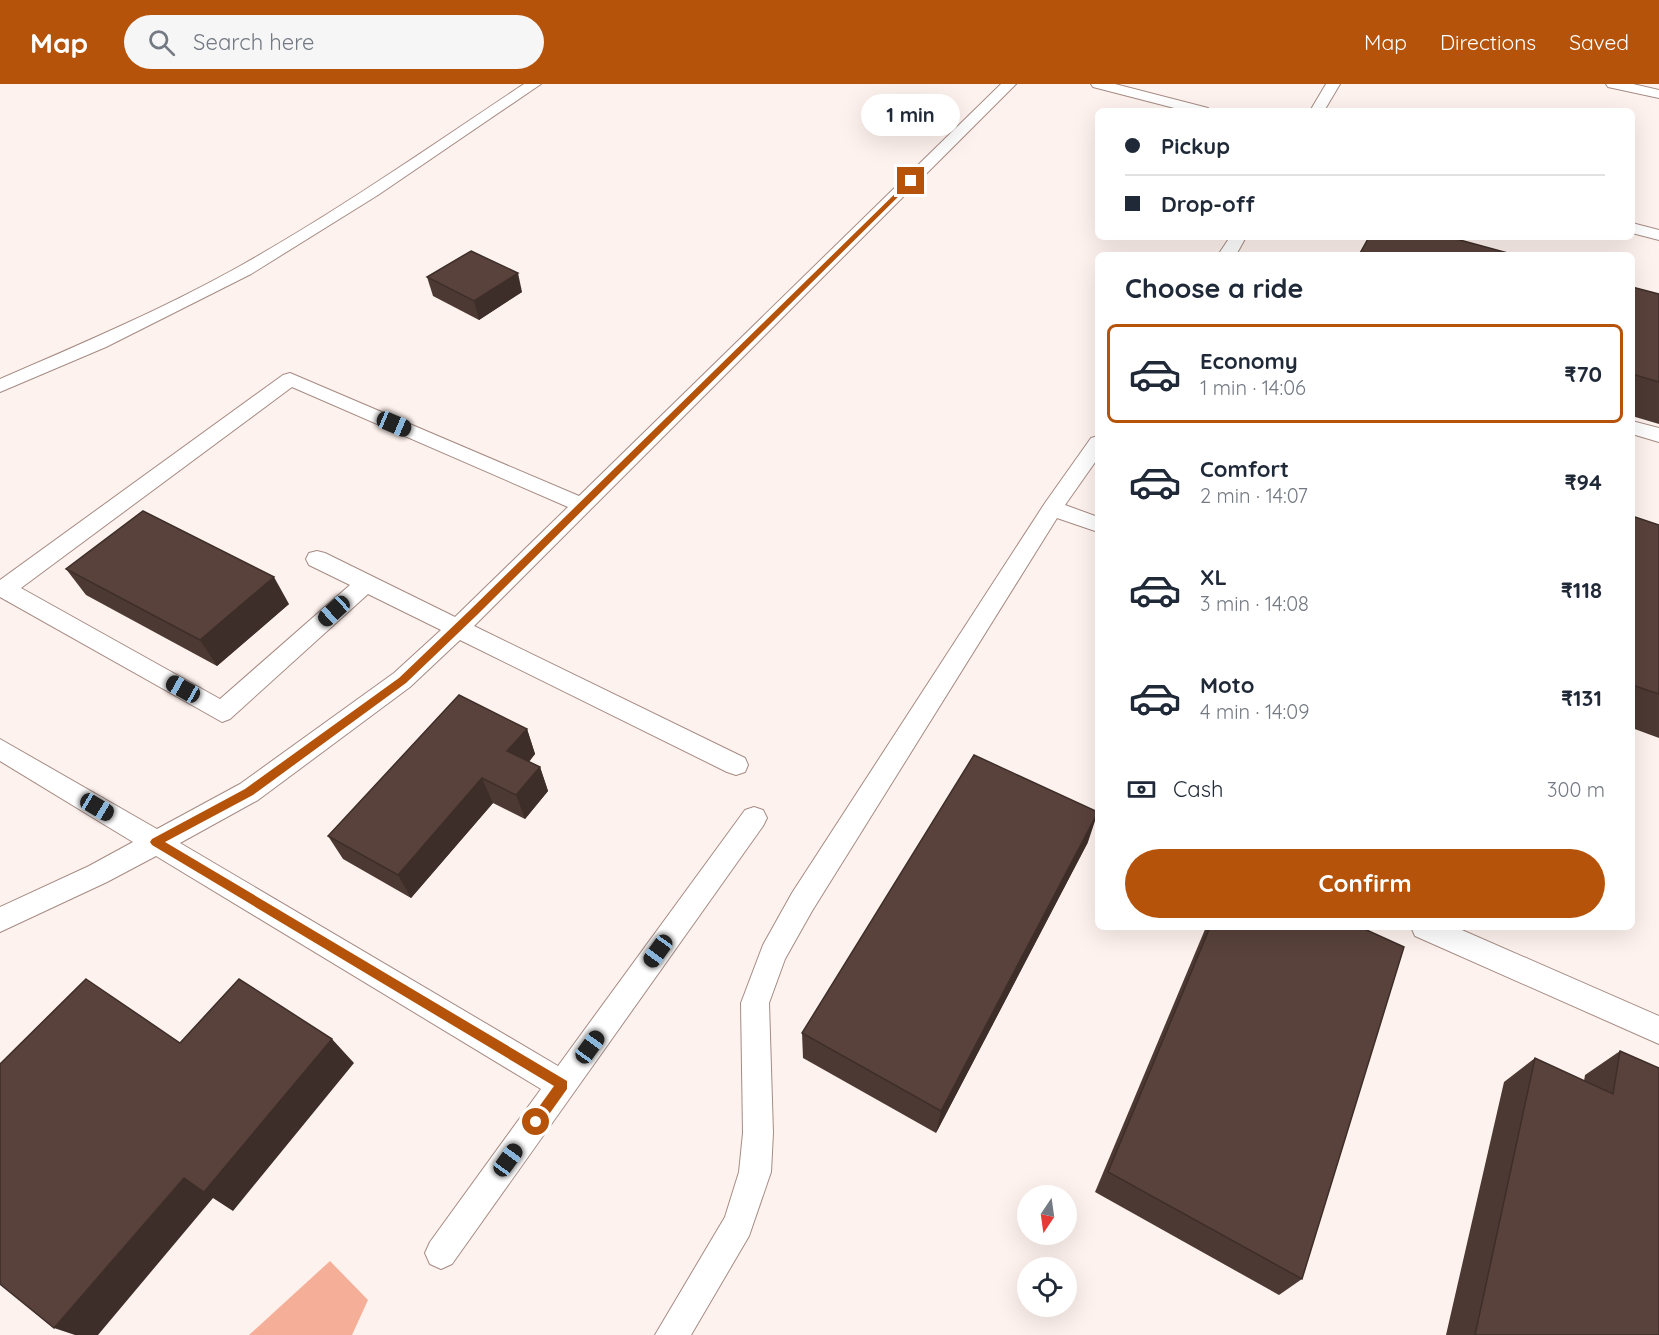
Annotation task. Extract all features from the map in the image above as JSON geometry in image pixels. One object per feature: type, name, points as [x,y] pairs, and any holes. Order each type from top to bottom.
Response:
[{"type":"lane","points":[[0,386],[99,343],[244,270],[372,192],[534,84]]},
{"type":"lane","points":[[0,920],[98,873],[249,792],[402,680],[458,628],[1009,84]]},
{"type":"lane","points":[[1098,84],[1191,108]]},
{"type":"lane","points":[[1319,108],[1334,84]]},
{"type":"lane","points":[[1613,84],[1659,94]]},
{"type":"lane","points":[[1635,229],[1659,235]]},
{"type":"lane","points":[[366,583],[222,712],[4,589],[290,379],[582,506]]},
{"type":"lane","points":[[1635,428],[1659,435]]},
{"type":"lane","points":[[672,1335],[738,1225],[755,1172],[758,1133],[755,1003],[772,954],[802,902],[1052,508],[1095,447]]},
{"type":"lane","points":[[1052,508],[1095,524]]},
{"type":"lane","points":[[316,559],[736,765]]},
{"type":"lane","points":[[0,749],[563,1085]]},
{"type":"lane","points":[[441,1253],[754,818]]},
{"type":"lane","points":[[1432,930],[1659,1030]]},
{"type":"shaded area","points":[[330,1261],[368,1300],[352,1335],[249,1335]]},
{"type":"building","points":[[1367,240],[1460,240],[1504,252],[1361,252]]},
{"type":"building","points":[[471,251],[518,273],[474,301],[427,277]]},
{"type":"building","points":[[1635,288],[1659,294],[1659,382],[1635,375]]},
{"type":"building","points":[[143,511],[274,577],[200,640],[66,569]]},
{"type":"building","points":[[1635,517],[1659,525],[1659,694],[1635,686]]},
{"type":"building","points":[[459,695],[527,729],[507,751],[540,767],[516,795],[482,778],[398,875],[328,836]]},
{"type":"building","points":[[974,755],[1095,811],[1095,818],[941,1111],[802,1033]]},
{"type":"building","points":[[1209,930],[1367,930],[1404,947],[1302,1279],[1108,1172]]},
{"type":"building","points":[[86,979],[180,1043],[239,979],[332,1039],[204,1192],[184,1178],[54,1328],[0,1284],[0,1064]]},
{"type":"building","points":[[1620,1051],[1659,1068],[1659,1335],[1475,1335],[1535,1058],[1613,1094]]},
{"type":"route","points":[[536,1122],[563,1085],[155,842],[249,792],[343,726],[402,680],[474,613],[911,181]]}]
